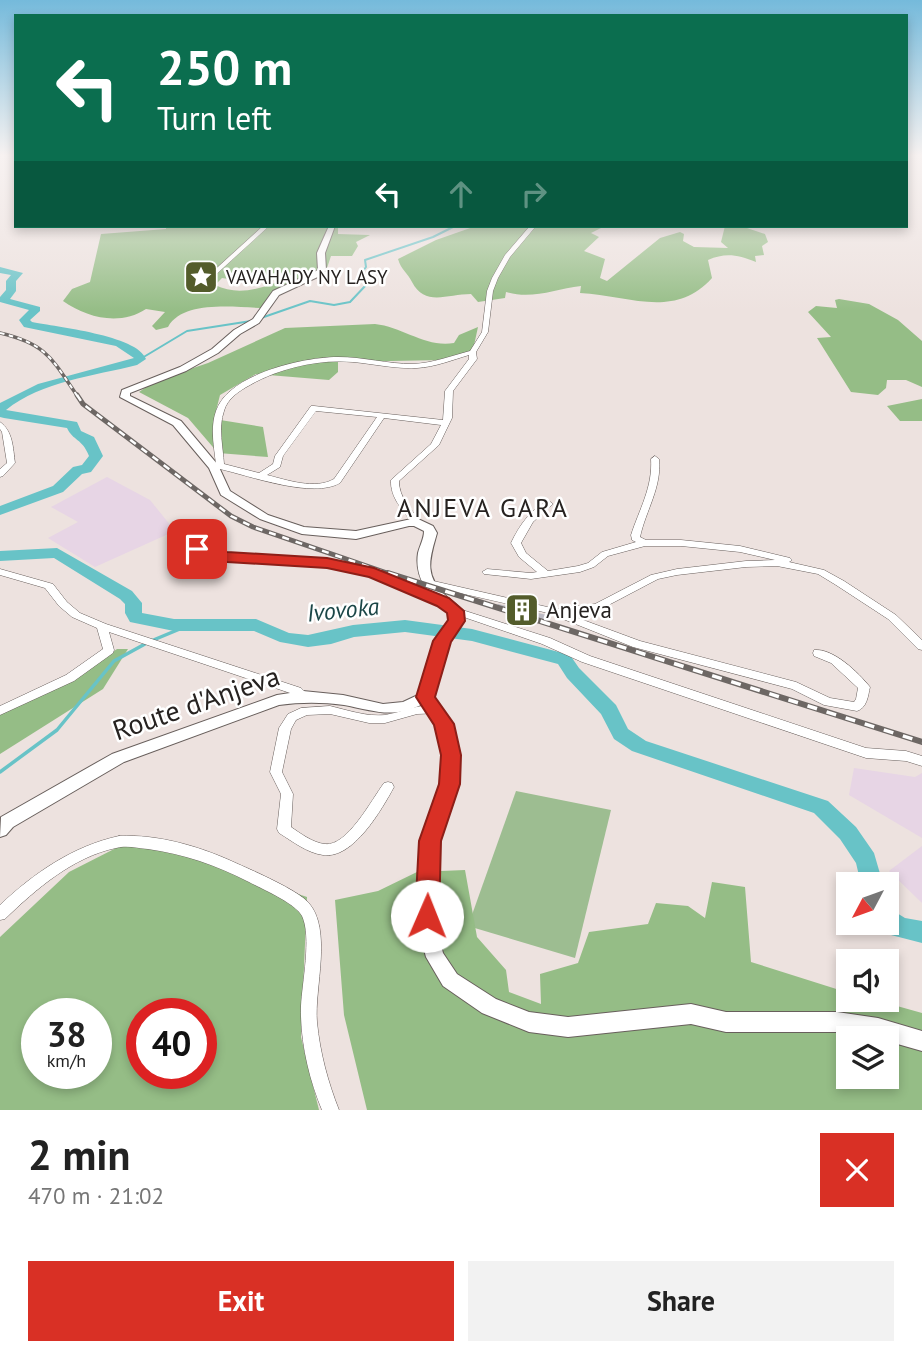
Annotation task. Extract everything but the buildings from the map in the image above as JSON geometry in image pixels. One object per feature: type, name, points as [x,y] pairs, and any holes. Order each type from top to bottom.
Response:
[{"type":"street","points":[[209,278],[264,228]]},
{"type":"street","points":[[331,228],[321,253],[322,270],[276,293],[257,319],[215,351],[183,369],[125,392],[125,397],[177,423],[217,466],[302,486],[330,485],[337,481],[381,417]]},
{"type":"street","points":[[416,522],[394,486],[395,480],[435,445],[446,423],[450,391],[473,359],[473,352],[485,332],[490,291],[495,278],[507,256],[531,228]]},
{"type":"street","points":[[473,352],[442,362],[414,366],[335,359],[313,361],[250,381],[229,395],[220,410],[217,466],[225,493],[264,517],[293,527],[356,535],[416,522],[423,524],[430,533],[424,563],[429,583],[433,593],[456,616],[546,641],[586,659],[866,753],[906,756],[922,761]]},
{"type":"street","points":[[261,475],[276,465],[279,456],[314,408],[446,423]]},
{"type":"street","points":[[0,424],[6,432],[12,463],[0,474]]},
{"type":"street","points":[[645,543],[635,538],[634,534],[644,515],[656,468],[655,458]]},
{"type":"street","points":[[546,574],[522,555],[516,543],[540,509],[549,504]]},
{"type":"street","points":[[180,535],[197,549],[227,557],[327,563],[374,573],[443,602]]},
{"type":"street","points":[[487,572],[531,576],[546,574],[591,565],[605,554],[645,543],[681,543],[740,549],[777,556],[803,567]]},
{"type":"street","points":[[552,612],[597,607],[655,577],[677,572],[778,563],[821,572],[892,617],[922,646]]},
{"type":"street","points":[[0,572],[50,586],[63,604],[76,614],[102,626],[296,691],[303,696]]},
{"type":"street","points":[[429,583],[552,612],[637,644],[796,686],[828,702],[857,707],[862,701],[864,687],[835,660],[818,653]]},
{"type":"street","points":[[456,616],[442,641],[425,697],[444,724],[451,755],[450,784],[430,841],[426,902],[428,931],[435,957],[450,980],[489,1006],[529,1022],[568,1027],[691,1014],[726,1023],[837,1022],[878,1028],[922,1041]]},
{"type":"street","points":[[0,711],[70,678],[109,650],[102,626]]},
{"type":"street","name":"Route d'Anjeva","points":[[0,830],[7,822],[118,758],[277,701],[303,696],[343,700],[383,709],[405,707],[425,697]]},
{"type":"street","points":[[388,787],[373,812],[337,849],[324,850],[284,829],[287,794],[276,772],[287,722],[297,714],[318,710],[369,719],[400,717],[417,710],[436,710]]},
{"type":"street","points":[[0,914],[18,896],[66,861],[119,841],[192,850],[248,874],[300,904],[307,909],[311,931],[309,1019],[322,1087],[331,1110]]},
{"type":"shaded area","points":[[107,477],[150,500],[175,531],[95,567],[48,538],[78,522],[51,507]]},
{"type":"shaded area","points":[[854,768],[915,777],[922,773],[922,838],[849,795]]},
{"type":"shaded area","points":[[922,846],[922,903],[900,882],[900,872],[889,871]]},
{"type":"green space","points":[[166,228],[338,228],[338,234],[370,235],[356,242],[358,246],[352,256],[331,256],[326,271],[282,289],[266,308],[198,309],[176,318],[168,327],[156,330],[152,326],[165,312],[146,309],[125,317],[104,318],[82,312],[63,301],[72,289],[90,282],[101,234]],"holes":[[[284,273],[293,276],[245,291],[215,285],[222,278],[259,284],[267,274]]]},
{"type":"green space","points":[[470,228],[601,228],[591,233],[599,237],[584,251],[605,259],[600,278],[607,281],[660,238],[680,232],[684,234],[683,241],[694,247],[728,248],[721,242],[724,228],[747,228],[765,234],[768,242],[762,246],[764,255],[755,256],[756,262],[732,255],[708,260],[712,278],[697,291],[666,302],[580,293],[581,286],[525,295],[506,292],[505,298],[478,302],[471,294],[430,297],[417,290],[398,259],[436,240]]},
{"type":"green space","points":[[835,300],[869,304],[898,320],[922,341],[922,387],[906,380],[887,380],[886,388],[878,395],[851,392],[817,338],[831,337],[808,312],[816,306],[837,308]]},
{"type":"green space","points":[[375,324],[444,344],[454,343],[459,335],[478,327],[473,350],[443,360],[338,362],[338,372],[329,380],[256,374],[220,395],[214,419],[263,427],[268,457],[218,453],[188,418],[139,392],[155,381],[208,363],[285,328]]},
{"type":"green space","points":[[922,399],[922,421],[900,421],[887,406]]},
{"type":"green space","points":[[117,649],[128,649],[103,689],[0,754],[0,714],[80,675]]},
{"type":"green space","points":[[516,791],[611,810],[575,958],[468,926]]},
{"type":"green space","points":[[120,846],[166,849],[307,897],[301,1037],[319,1110],[0,1110],[0,937],[69,872]]},
{"type":"green space","points":[[465,870],[477,937],[506,970],[509,992],[541,1004],[540,974],[578,963],[589,932],[648,924],[656,903],[688,906],[705,918],[712,882],[745,887],[751,962],[836,989],[836,1012],[899,1012],[899,1007],[922,1013],[922,1110],[367,1110],[344,1015],[335,900],[378,891],[417,872]]},
{"type":"waterway","points":[[261,318],[310,301],[334,305],[350,302],[367,284],[363,271],[366,267],[365,260],[433,237],[451,228]]},
{"type":"waterway","name":"Ivovoka","points":[[0,270],[18,273],[11,281],[11,291],[3,300],[36,309],[24,320],[28,325],[120,343],[139,355],[140,359],[43,386],[10,401],[0,409]]},
{"type":"waterway","points":[[137,361],[187,331],[251,321]]},
{"type":"waterway","name":"Ivovoka","points":[[0,412],[17,418],[72,425],[76,433],[89,440],[96,456],[86,469],[78,470],[58,489],[0,511]]},
{"type":"waterway","name":"Ivovoka","points":[[0,556],[57,553],[126,595],[134,603],[133,613],[136,618],[174,625],[256,625],[286,638],[308,641],[353,631],[405,626],[472,635],[564,659],[573,673],[609,710],[621,734],[639,746],[821,807],[848,833],[866,860],[869,872]]},
{"type":"waterway","points":[[151,641],[187,626]]},
{"type":"waterway","points":[[0,772],[57,730],[114,661],[145,644]]},
{"type":"waterway","name":"Ivovoka","points":[[900,927],[922,932]]},
{"type":"railway","points":[[0,333],[28,342],[47,355],[78,397]]},
{"type":"railway","points":[[77,395],[83,404],[231,516],[253,527],[393,575]]},
{"type":"railway","points":[[388,573],[922,742]]},
{"type":"place","name":"VAVAHADY NY LASY","points":[[201,277]]},
{"type":"place","name":"Anjeva","points":[[522,610]]},
{"type":"district","name":"ANJEVA GARA","points":[[483,508]]},
{"type":"route","points":[[197,549],[227,557],[280,558],[327,563],[374,573],[443,602],[456,611],[456,621],[442,641],[425,697],[444,724],[451,755],[450,784],[430,841],[427,916]]}]
